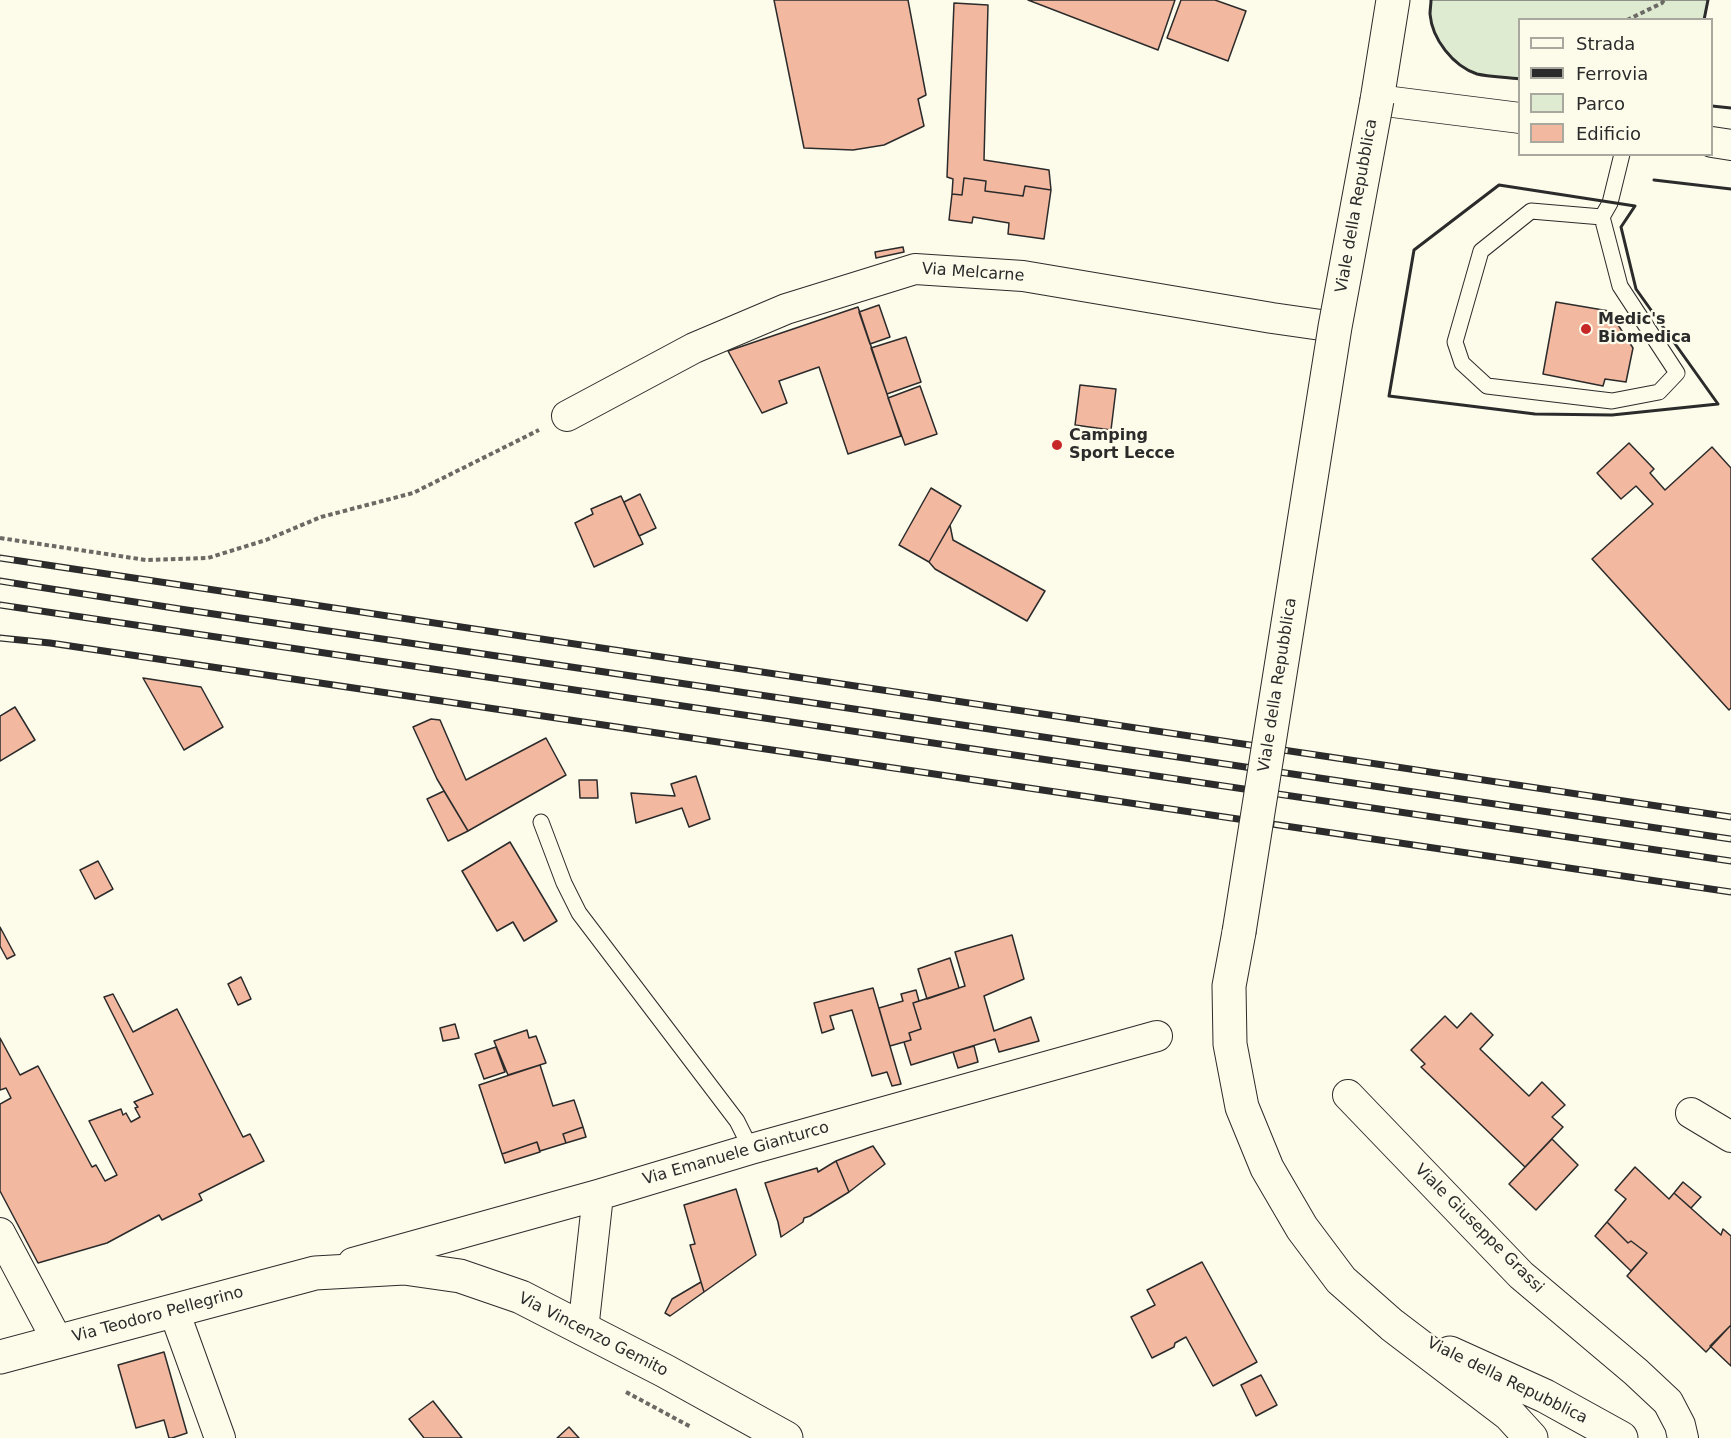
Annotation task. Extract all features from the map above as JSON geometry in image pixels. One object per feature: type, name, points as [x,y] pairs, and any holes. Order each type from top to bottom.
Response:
[{"type":"main road","name":"Viale della Repubblica","points":[[1393,0],[1335,327],[1229,986],[1230,1044],[1242,1107],[1267,1168],[1302,1228],[1341,1280],[1392,1325],[1509,1414],[1531,1438]]},
{"type":"main road","name":"Via Vincenzo Gemito","points":[[315,1273],[404,1268],[460,1276],[521,1297],[665,1371],[786,1438]]},
{"type":"main road","name":"Via Teodoro Pellegrino","points":[[0,1357],[315,1273]]},
{"type":"main road","name":"Viale della Repubblica","points":[[1392,1325],[1545,1396],[1621,1438]]},
{"type":"street","points":[[1377,100],[1518,118]]},
{"type":"street","points":[[1713,142],[1731,145]]},
{"type":"street","name":"Via Melcarne","points":[[567,416],[694,348],[786,309],[915,269],[1023,276],[1335,327]]},
{"type":"street","name":"Via Emanuele Gianturco","points":[[315,1273],[1157,1036]]},
{"type":"street","name":"Viale Giuseppe Grassi","points":[[1348,1095],[1521,1275],[1668,1402],[1680,1425],[1683,1438]]},
{"type":"street","points":[[1691,1113],[1731,1137]]},
{"type":"street","points":[[583,1330],[598,1195]]},
{"type":"street","points":[[0,1233],[58,1341]]},
{"type":"street","points":[[174,1311],[220,1438]]},
{"type":"lane","points":[[1602,217],[1531,211],[1481,251],[1455,342],[1462,363],[1487,386],[1612,401],[1659,392],[1677,373],[1620,286],[1602,217],[1610,202],[1622,156]]},
{"type":"lane","points":[[542,822],[564,883],[579,913],[737,1121],[752,1149]]},
{"type":"path","points":[[1631,18],[1664,0]]},
{"type":"path","points":[[0,538],[146,560],[208,558],[266,540],[321,517],[413,494],[567,416]]},
{"type":"path","points":[[619,1388],[701,1432]]},
{"type":"green space","points":[[1431,0],[1708,0],[1704,18],[1518,18],[1518,79],[1477,74],[1460,65],[1439,42],[1430,14]]},
{"type":"building","points":[[774,0],[908,0],[926,95],[918,99],[924,126],[884,145],[853,150],[804,148]]},
{"type":"building","points":[[1028,0],[1175,0],[1158,50]]},
{"type":"building","points":[[1181,0],[1215,0],[1246,11],[1228,61],[1167,38]]},
{"type":"building","points":[[954,3],[988,5],[984,160],[1049,170],[1051,190],[1025,186],[1023,196],[985,191],[986,181],[964,178],[962,195],[952,194],[953,179],[947,177]]},
{"type":"building","points":[[964,178],[986,181],[985,191],[1023,196],[1025,186],[1051,190],[1044,239],[1008,234],[1009,223],[973,217],[972,223],[949,220],[952,194],[962,195]]},
{"type":"building","points":[[903,247],[904,252],[876,258],[875,252]]},
{"type":"building","name":"Medic's Biomedica","points":[[1556,302],[1609,311],[1633,348],[1626,382],[1605,379],[1603,386],[1543,374]]},
{"type":"building","points":[[879,305],[890,337],[870,344],[859,312]]},
{"type":"building","points":[[858,307],[901,436],[848,454],[819,367],[779,381],[787,403],[762,413],[728,351]]},
{"type":"building","points":[[906,337],[921,382],[887,394],[871,348]]},
{"type":"building","points":[[1080,385],[1116,389],[1111,430],[1075,425]]},
{"type":"building","points":[[920,386],[937,434],[905,445],[888,398]]},
{"type":"building","points":[[1629,443],[1654,469],[1650,473],[1665,490],[1712,447],[1731,468],[1731,708],[1729,710],[1592,559],[1653,504],[1636,486],[1621,499],[1597,473]]},
{"type":"building","points":[[931,488],[961,506],[929,562],[899,545]]},
{"type":"building","points":[[640,494],[656,528],[639,536],[624,502]]},
{"type":"building","points":[[621,496],[643,544],[594,567],[575,523],[593,514],[591,509]]},
{"type":"building","points":[[950,525],[953,540],[1045,591],[1027,621],[935,569],[929,562]]},
{"type":"building","points":[[143,678],[201,687],[223,727],[184,750]]},
{"type":"building","points":[[15,707],[35,740],[0,761],[0,716]]},
{"type":"building","points":[[431,719],[440,720],[466,780],[546,738],[566,775],[468,831],[437,779],[413,727]]},
{"type":"building","points":[[696,776],[710,819],[689,827],[682,808],[636,823],[631,793],[675,796],[671,784]]},
{"type":"building","points":[[579,780],[597,780],[598,798],[580,798]]},
{"type":"building","points":[[444,791],[468,831],[448,841],[427,799]]},
{"type":"building","points":[[510,842],[557,921],[524,941],[513,922],[497,931],[462,871]]},
{"type":"building","points":[[98,861],[113,889],[95,899],[80,870]]},
{"type":"building","points":[[0,927],[15,955],[7,959],[0,946]]},
{"type":"building","points":[[1012,935],[1024,979],[984,996],[994,1031],[1031,1017],[1039,1041],[999,1052],[995,1039],[911,1065],[904,1042],[911,1040],[909,1033],[921,1029],[913,1003],[965,986],[955,952]]},
{"type":"building","points":[[950,958],[959,988],[927,999],[918,969]]},
{"type":"building","points":[[241,977],[251,999],[238,1005],[228,984]]},
{"type":"building","points":[[873,988],[901,1084],[892,1086],[887,1072],[872,1076],[852,1010],[830,1016],[834,1029],[822,1033],[814,1003]]},
{"type":"building","points":[[916,990],[919,1001],[913,1003],[921,1029],[909,1033],[911,1040],[890,1046],[879,1008],[903,1001],[901,994]]},
{"type":"building","points":[[113,994],[133,1032],[177,1009],[243,1137],[250,1134],[264,1161],[199,1194],[202,1200],[162,1220],[159,1215],[107,1243],[38,1263],[0,1191],[0,1104],[11,1098],[6,1088],[0,1090],[0,1038],[20,1075],[38,1066],[92,1167],[96,1165],[105,1181],[117,1175],[89,1121],[121,1109],[123,1115],[126,1113],[131,1122],[140,1117],[135,1108],[138,1107],[134,1102],[153,1094],[104,997]]},
{"type":"building","points":[[1471,1013],[1493,1035],[1480,1049],[1529,1096],[1542,1082],[1565,1105],[1552,1117],[1563,1127],[1525,1167],[1421,1067],[1425,1064],[1411,1050],[1445,1016],[1457,1028]]},
{"type":"building","points":[[455,1024],[459,1038],[443,1041],[440,1028]]},
{"type":"building","points":[[527,1030],[529,1038],[536,1036],[546,1063],[508,1075],[494,1041]]},
{"type":"building","points":[[974,1046],[978,1062],[958,1068],[953,1052]]},
{"type":"building","points":[[496,1047],[505,1072],[484,1079],[475,1054]]},
{"type":"building","points":[[540,1065],[553,1106],[574,1100],[583,1127],[563,1134],[566,1143],[540,1151],[537,1142],[502,1154],[479,1085]]},
{"type":"building","points":[[583,1127],[586,1137],[566,1143],[563,1134]]},
{"type":"building","points":[[1552,1139],[1578,1165],[1536,1210],[1509,1184]]},
{"type":"building","points":[[537,1142],[540,1152],[505,1163],[502,1154]]},
{"type":"building","points":[[873,1146],[885,1164],[849,1192],[836,1161]]},
{"type":"building","points":[[836,1161],[849,1192],[804,1218],[803,1222],[781,1237],[765,1183],[817,1168],[818,1172]]},
{"type":"building","points":[[1635,1167],[1669,1199],[1674,1193],[1721,1235],[1723,1229],[1731,1236],[1731,1325],[1706,1352],[1627,1276],[1647,1253],[1631,1241],[1628,1243],[1607,1222],[1626,1199],[1615,1190]]},
{"type":"building","points":[[1683,1182],[1701,1197],[1691,1208],[1674,1193]]},
{"type":"building","points":[[736,1189],[756,1255],[704,1292],[690,1245],[695,1244],[684,1205]]},
{"type":"building","points":[[1607,1222],[1628,1243],[1631,1241],[1647,1253],[1631,1271],[1595,1236]]},
{"type":"building","points":[[1202,1262],[1257,1362],[1213,1386],[1186,1337],[1175,1343],[1174,1347],[1152,1358],[1131,1317],[1155,1305],[1147,1290]]},
{"type":"building","points":[[701,1282],[704,1292],[670,1316],[665,1313],[672,1299]]},
{"type":"building","points":[[1731,1325],[1731,1366],[1710,1346]]},
{"type":"building","points":[[164,1352],[187,1433],[172,1438],[169,1438],[164,1420],[136,1428],[118,1365]]},
{"type":"building","points":[[1261,1375],[1277,1405],[1256,1416],[1241,1385]]},
{"type":"building","points":[[433,1401],[462,1438],[424,1438],[409,1419]]},
{"type":"building","points":[[569,1427],[579,1438],[557,1438]]},
{"type":"railway","points":[[0,558],[1731,817]]},
{"type":"railway","points":[[0,581],[1731,839]]},
{"type":"railway","points":[[0,605],[1731,861]]},
{"type":"railway","points":[[0,638],[50,643],[1731,892]]},
{"type":"wall","points":[[1431,0],[1430,14],[1435,33],[1452,58],[1477,74],[1518,79]]},
{"type":"wall","points":[[1704,18],[1708,0]]},
{"type":"wall","points":[[1713,106],[1731,108]]},
{"type":"wall","points":[[1654,180],[1731,189]]},
{"type":"wall","points":[[1499,185],[1635,206],[1621,227],[1636,289],[1718,404],[1612,415],[1535,414],[1389,396],[1414,250],[1499,185]]},
{"type":"place","name":"Medic's Biomedica","points":[[1586,329]]},
{"type":"place","name":"Camping Sport Lecce","points":[[1057,445]]}]
